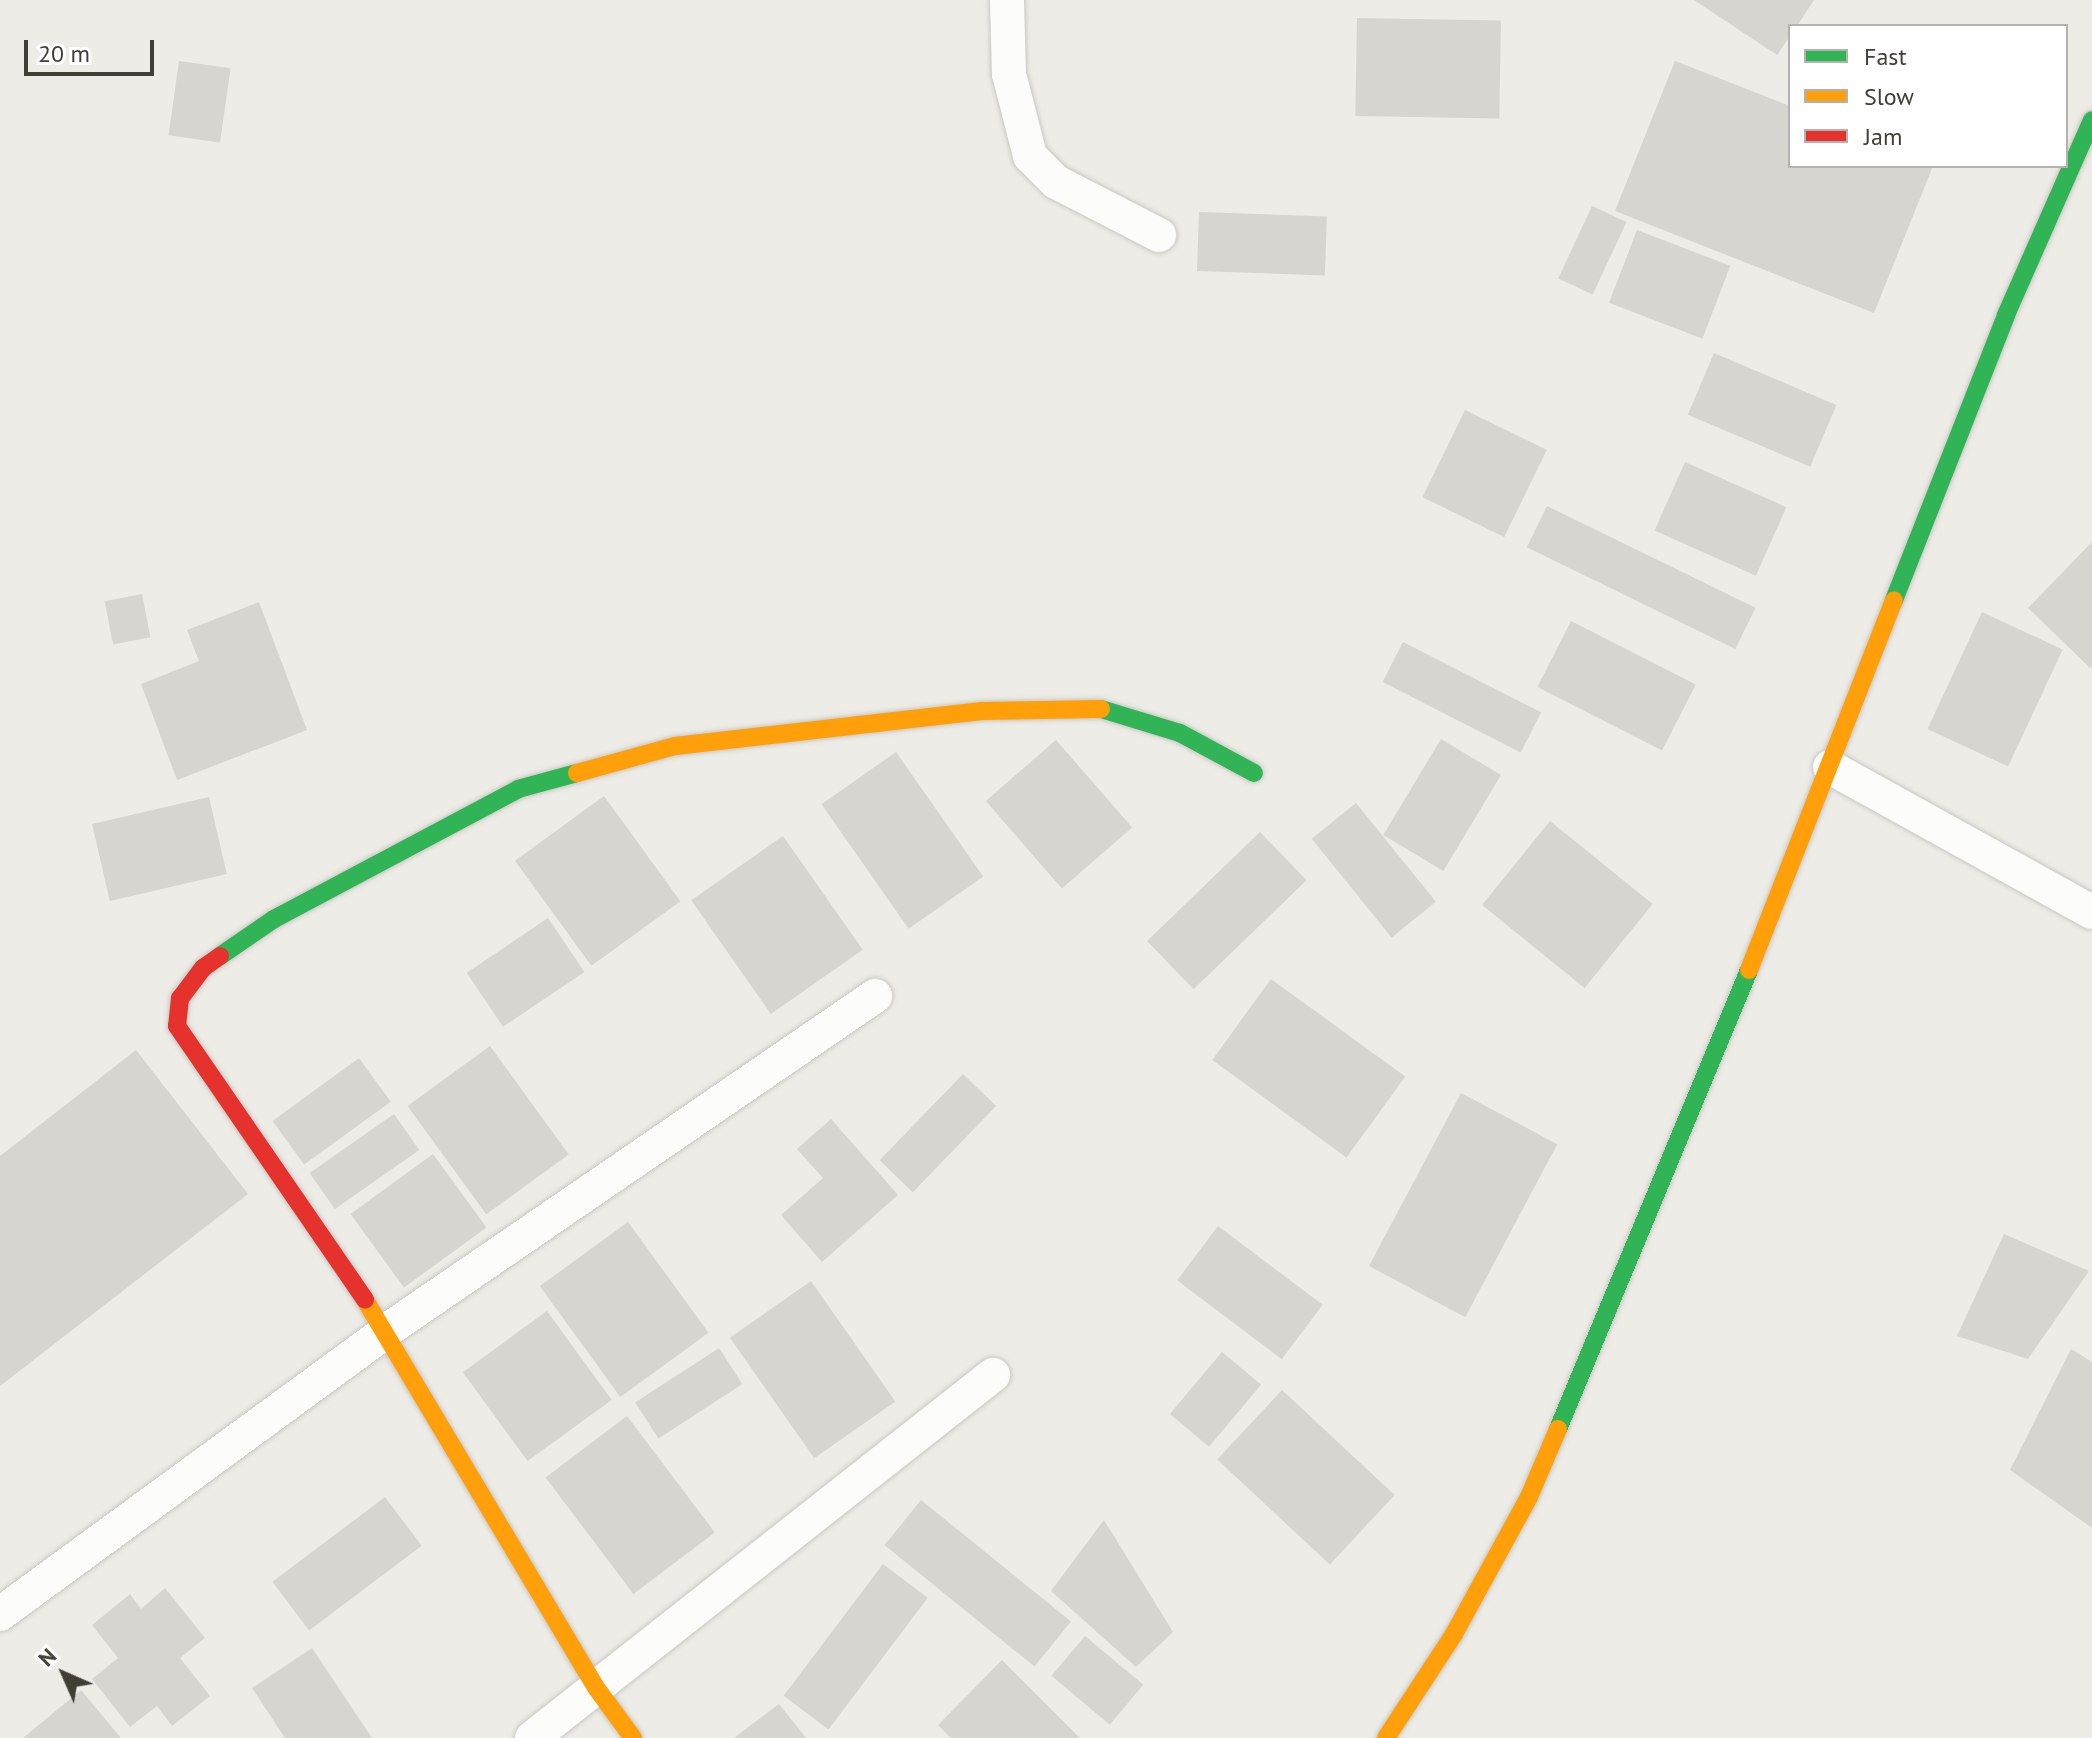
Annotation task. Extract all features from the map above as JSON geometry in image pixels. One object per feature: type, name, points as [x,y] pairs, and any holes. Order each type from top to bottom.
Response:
[{"type":"street","points":[[1007,0],[1009,74],[1030,156],[1056,182],[1159,235]]},
{"type":"street","points":[[1386,1738],[1454,1634],[1529,1497],[1688,1127],[2006,315],[2092,120]]},
{"type":"street","points":[[633,1738],[597,1689],[386,1331],[177,1026],[180,998],[203,968],[274,919],[518,789],[675,746],[982,711],[1099,708],[1180,733],[1254,773]]},
{"type":"street","points":[[1830,767],[2092,912]]},
{"type":"street","points":[[0,1614],[386,1331],[875,996]]},
{"type":"street","points":[[532,1738],[993,1375]]},
{"type":"building","points":[[1694,0],[1814,0],[1798,24],[1788,24],[1788,39],[1777,55]]},
{"type":"building","points":[[1357,18],[1501,21],[1499,118],[1355,116]]},
{"type":"building","points":[[179,61],[230,68],[220,143],[169,135]]},
{"type":"building","points":[[1675,61],[1788,105],[1788,168],[1932,168],[1874,313],[1615,211]]},
{"type":"building","points":[[1592,206],[1626,222],[1593,295],[1558,279]]},
{"type":"building","points":[[1199,212],[1327,216],[1325,275],[1197,271]]},
{"type":"building","points":[[1637,230],[1730,266],[1702,339],[1609,303]]},
{"type":"building","points":[[1714,353],[1836,405],[1810,467],[1688,415]]},
{"type":"building","points":[[1465,410],[1547,450],[1504,537],[1422,497]]},
{"type":"building","points":[[1685,462],[1786,507],[1756,576],[1654,531]]},
{"type":"building","points":[[1547,506],[1756,608],[1735,649],[1527,547]]},
{"type":"building","points":[[2092,542],[2092,666],[2090,668],[2028,608]]},
{"type":"building","points":[[142,594],[150,637],[113,644],[105,601]]},
{"type":"building","points":[[259,602],[307,730],[177,780],[141,684],[199,661],[187,630]]},
{"type":"building","points":[[1982,612],[2063,650],[2008,767],[1927,729]]},
{"type":"building","points":[[1571,621],[1696,685],[1662,750],[1537,687]]},
{"type":"building","points":[[1403,642],[1541,712],[1521,752],[1383,682]]},
{"type":"building","points":[[1441,739],[1501,775],[1443,871],[1383,835]]},
{"type":"building","points":[[1056,740],[1132,828],[1062,889],[986,801]]},
{"type":"building","points":[[896,752],[983,877],[909,929],[821,804]]},
{"type":"building","points":[[604,796],[680,901],[591,966],[515,861]]},
{"type":"building","points":[[209,797],[227,874],[110,901],[92,824]]},
{"type":"building","points":[[1356,803],[1436,902],[1392,938],[1312,839]]},
{"type":"building","points":[[1550,821],[1653,904],[1585,988],[1482,905]]},
{"type":"building","points":[[1260,832],[1307,880],[1194,989],[1147,941]]},
{"type":"building","points":[[783,836],[863,950],[771,1014],[691,900]]},
{"type":"building","points":[[548,918],[584,972],[503,1027],[467,973]]},
{"type":"building","points":[[1271,979],[1405,1077],[1347,1157],[1212,1060]]},
{"type":"building","points":[[490,1046],[569,1154],[486,1214],[407,1106]]},
{"type":"building","points":[[136,1050],[248,1194],[0,1386],[0,1156]]},
{"type":"building","points":[[359,1058],[391,1102],[304,1165],[272,1121]]},
{"type":"building","points":[[963,1074],[996,1106],[913,1192],[880,1160]]},
{"type":"building","points":[[1461,1093],[1557,1144],[1465,1317],[1369,1266]]},
{"type":"building","points":[[394,1114],[419,1150],[335,1209],[310,1173]]},
{"type":"building","points":[[831,1119],[898,1195],[822,1262],[781,1215],[823,1178],[797,1149]]},
{"type":"building","points":[[433,1154],[486,1228],[404,1288],[350,1214]]},
{"type":"building","points":[[628,1222],[709,1333],[620,1397],[540,1286]]},
{"type":"building","points":[[1218,1226],[1323,1305],[1282,1359],[1177,1280]]},
{"type":"building","points":[[2004,1234],[2089,1271],[2028,1359],[1957,1336]]},
{"type":"building","points":[[811,1281],[895,1401],[814,1458],[730,1338]]},
{"type":"building","points":[[547,1311],[612,1400],[528,1461],[463,1372]]},
{"type":"building","points":[[719,1348],[742,1384],[659,1439],[635,1402]]},
{"type":"building","points":[[2071,1349],[2092,1362],[2092,1528],[2010,1470]]},
{"type":"building","points":[[1222,1352],[1261,1385],[1209,1447],[1170,1414]]},
{"type":"building","points":[[1282,1390],[1395,1495],[1330,1565],[1217,1459]]},
{"type":"building","points":[[627,1416],[715,1533],[633,1594],[546,1477]]},
{"type":"building","points":[[385,1497],[422,1546],[309,1631],[272,1582]]},
{"type":"building","points":[[921,1500],[1071,1621],[1034,1667],[884,1545]]},
{"type":"building","points":[[1104,1520],[1173,1632],[1136,1667],[1051,1591]]},
{"type":"building","points":[[883,1564],[928,1598],[828,1729],[784,1696]]},
{"type":"building","points":[[165,1588],[205,1638],[180,1658],[210,1696],[172,1726],[157,1706],[130,1727],[92,1679],[118,1658],[92,1625],[130,1594],[141,1609]]},
{"type":"building","points":[[1085,1636],[1143,1685],[1110,1725],[1052,1676]]},
{"type":"building","points":[[312,1648],[372,1738],[285,1738],[252,1688]]},
{"type":"building","points":[[1002,1660],[1080,1738],[951,1738],[938,1725]]},
{"type":"building","points":[[81,1690],[121,1738],[23,1738]]},
{"type":"building","points":[[779,1704],[806,1738],[734,1738]]},
{"type":"traffic: fast","points":[[1894,600],[2006,315],[2092,120]]},
{"type":"traffic: fast","points":[[1101,709],[1180,733],[1254,773]]},
{"type":"traffic: fast","points":[[220,956],[274,919],[518,789],[577,773]]},
{"type":"traffic: fast","points":[[1558,1429],[1749,970]]},
{"type":"traffic: slow","points":[[1749,970],[1894,600]]},
{"type":"traffic: slow","points":[[577,773],[675,746],[982,711],[1101,709]]},
{"type":"traffic: slow","points":[[365,1300],[597,1689],[633,1738]]},
{"type":"traffic: slow","points":[[1386,1738],[1454,1634],[1529,1497],[1558,1429]]},
{"type":"traffic: jam","points":[[220,956],[203,968],[180,998],[177,1026],[365,1300]]}]
